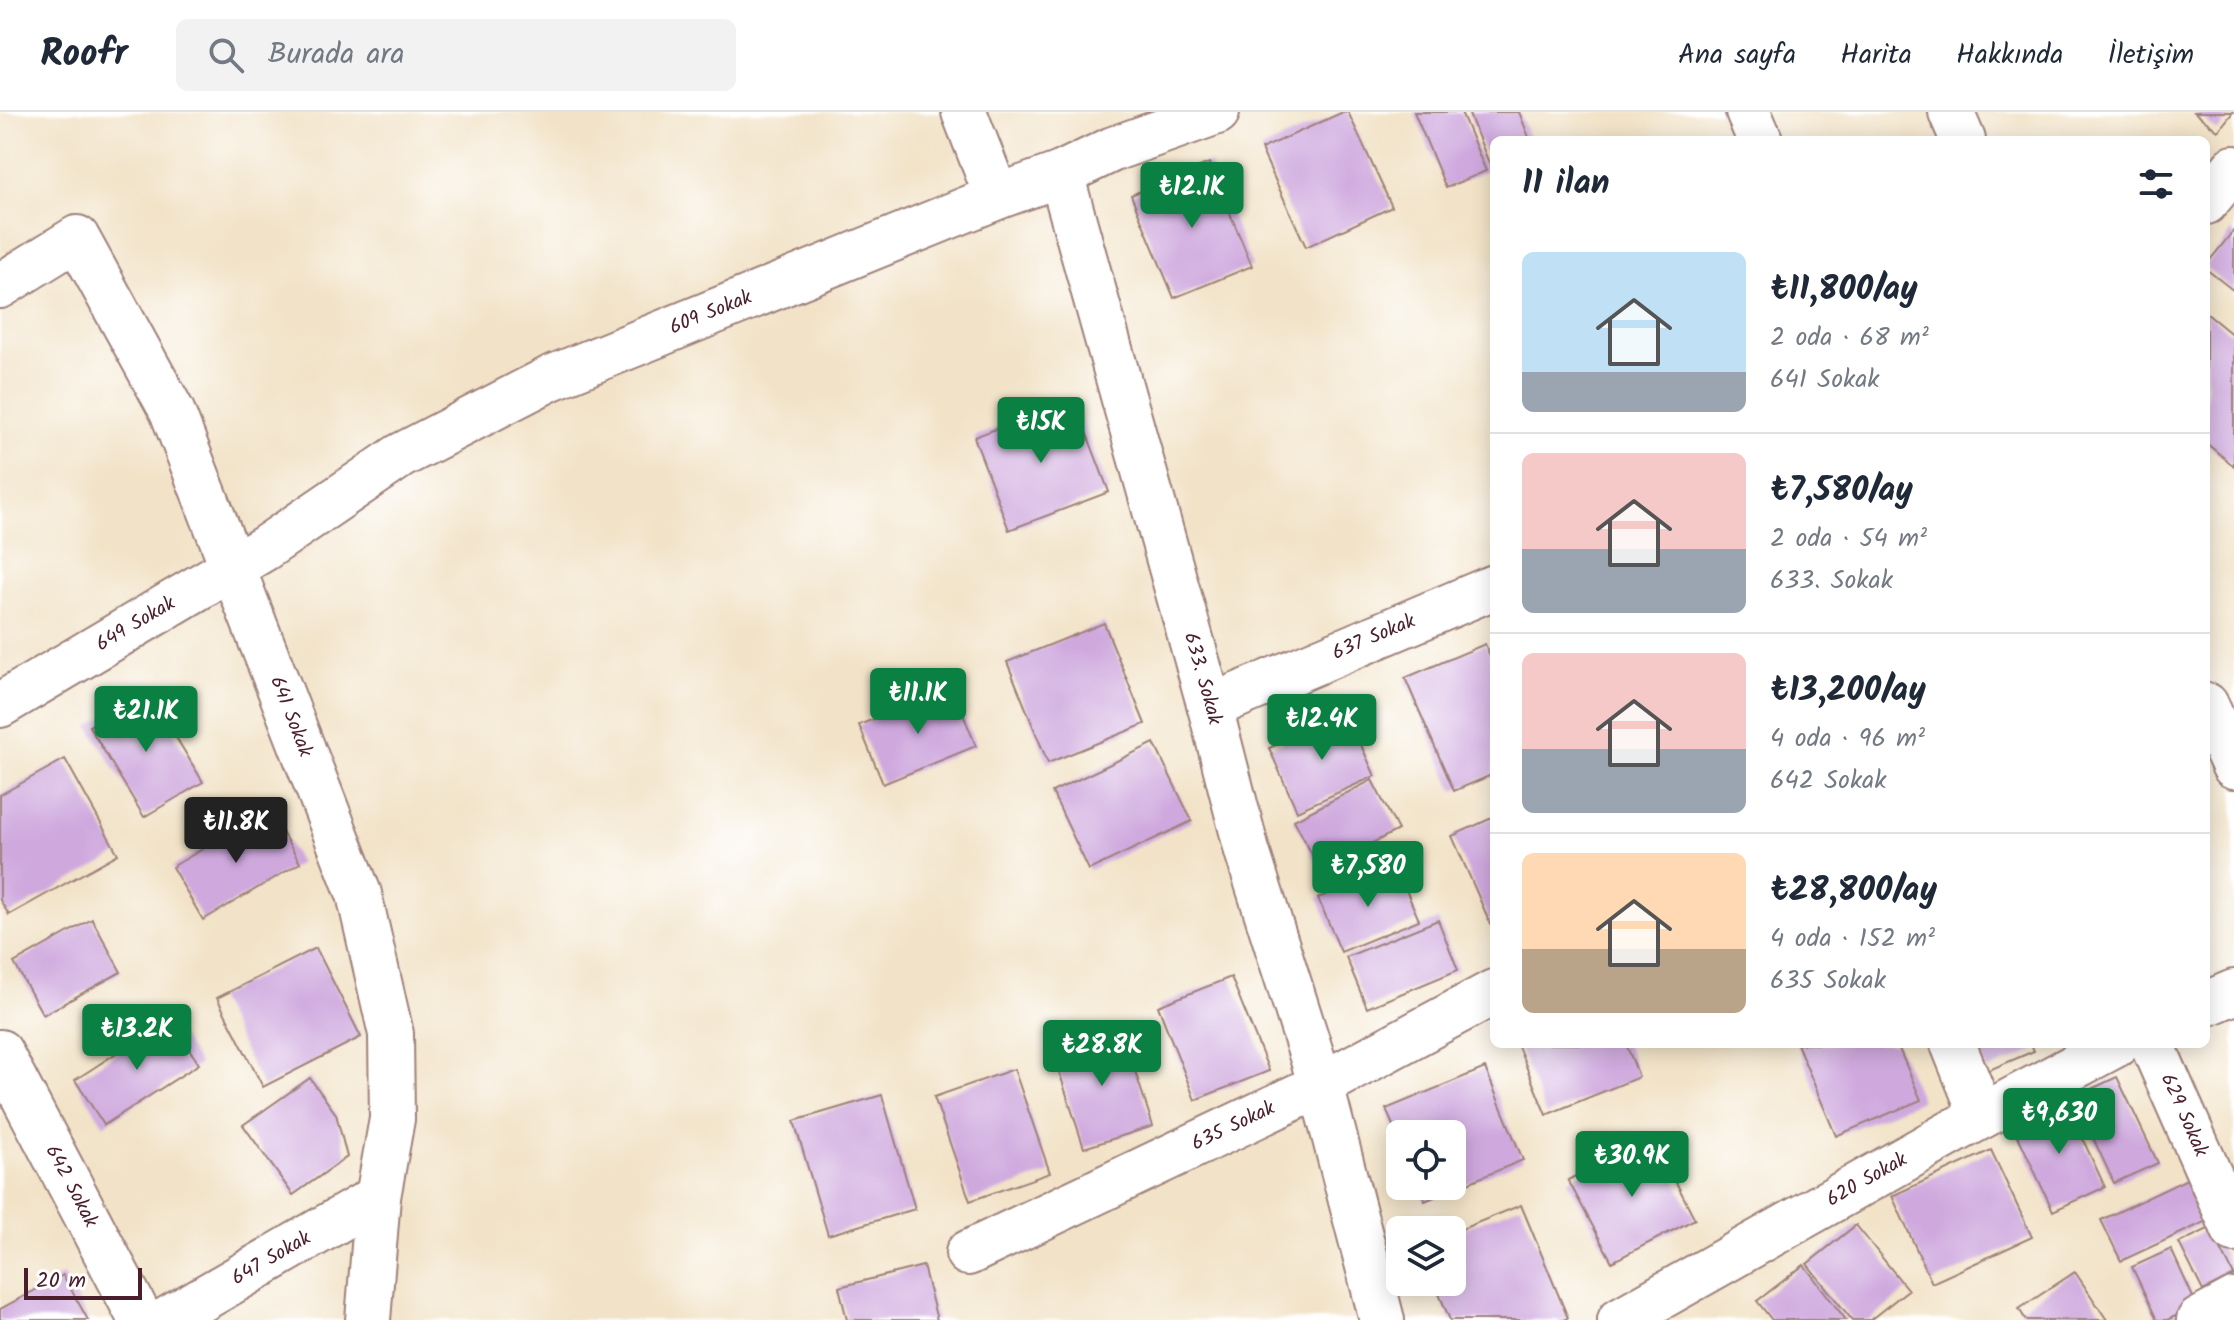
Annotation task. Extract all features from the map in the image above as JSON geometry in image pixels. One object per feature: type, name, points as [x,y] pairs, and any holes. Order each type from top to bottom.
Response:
[{"type":"street","points":[[964,112],[997,197]]},
{"type":"street","name":"609 Sokak","points":[[231,569],[400,456],[551,378],[997,197],[1061,174],[1113,149],[1217,112]]},
{"type":"street","points":[[1748,112],[1758,136]]},
{"type":"street","points":[[1951,112],[1961,136]]},
{"type":"street","points":[[2210,197],[2234,168]]},
{"type":"street","name":"633. Sokak","points":[[1061,174],[1210,707],[1247,851],[1321,1085],[1382,1320]]},
{"type":"street","name":"641 Sokak","points":[[0,286],[77,238],[172,411],[359,894],[391,1034],[392,1119],[378,1197],[368,1320]]},
{"type":"street","name":"649 Sokak","points":[[0,705],[231,569]]},
{"type":"street","name":"637 Sokak","points":[[1210,707],[1490,589]]},
{"type":"street","points":[[2210,713],[2233,760]]},
{"type":"street","points":[[2210,1002],[2234,992]]},
{"type":"street","name":"635 Sokak","points":[[968,1253],[1321,1085],[1490,994]]},
{"type":"street","points":[[1955,1048],[1982,1116]]},
{"type":"street","name":"620 Sokak","points":[[1620,1320],[1982,1116],[2110,1048]]},
{"type":"street","name":"629 Sokak","points":[[2154,1048],[2234,1230]]},
{"type":"street","name":"642 Sokak","points":[[0,1052],[141,1320]]},
{"type":"street","name":"647 Sokak","points":[[166,1320],[378,1197]]},
{"type":"street","points":[[2199,1320],[2234,1301]]},
{"type":"building","points":[[1348,112],[1392,207],[1306,247],[1261,149]]},
{"type":"building","points":[[1414,112],[1461,112],[1486,171],[1446,188]]},
{"type":"building","points":[[1468,112],[1519,112],[1528,136],[1490,136],[1490,165]]},
{"type":"building","points":[[2194,112],[2233,112],[2218,131]]},
{"type":"building","points":[[1209,163],[1252,266],[1174,298],[1131,195]]},
{"type":"building","points":[[2234,230],[2234,291],[2210,272],[2210,260]]},
{"type":"building","points":[[2210,316],[2234,336],[2234,466],[2210,446]]},
{"type":"building","points":[[1074,400],[1109,492],[1009,530],[974,437]]},
{"type":"building","points":[[1104,623],[1145,724],[1048,763],[1007,662]]},
{"type":"building","points":[[1485,644],[1490,656],[1490,776],[1454,791],[1405,678]]},
{"type":"building","points":[[952,687],[976,746],[883,784],[859,725]]},
{"type":"building","points":[[148,691],[203,782],[144,817],[89,726]]},
{"type":"building","points":[[1347,714],[1375,776],[1297,811],[1269,748]]},
{"type":"building","points":[[1154,743],[1192,821],[1089,870],[1052,792]]},
{"type":"building","points":[[65,759],[118,854],[9,915],[0,900],[0,795]]},
{"type":"building","points":[[1372,780],[1398,830],[1320,870],[1294,820]]},
{"type":"building","points":[[269,810],[300,863],[203,920],[172,867]]},
{"type":"building","points":[[1490,819],[1490,923],[1452,836]]},
{"type":"building","points":[[1395,865],[1419,920],[1341,952],[1318,898]]},
{"type":"building","points":[[92,919],[121,972],[43,1015],[14,963]]},
{"type":"building","points":[[1438,920],[1458,970],[1367,1008],[1346,957]]},
{"type":"building","points":[[316,948],[361,1037],[263,1087],[217,998]]},
{"type":"building","points":[[1231,977],[1269,1071],[1195,1100],[1158,1006]]},
{"type":"building","points":[[169,1019],[199,1064],[104,1125],[75,1080]]},
{"type":"building","points":[[1121,1028],[1153,1126],[1084,1148],[1052,1050]]},
{"type":"building","points":[[1519,1048],[1628,1048],[1639,1077],[1546,1115]]},
{"type":"building","points":[[1799,1048],[1899,1048],[1921,1100],[1836,1136]]},
{"type":"building","points":[[1977,1048],[2033,1048],[2034,1051],[1987,1071]]},
{"type":"building","points":[[1485,1068],[1523,1160],[1466,1184],[1466,1120],[1391,1120],[1386,1109]]},
{"type":"building","points":[[1014,1069],[1050,1173],[970,1201],[934,1097]]},
{"type":"building","points":[[2117,1077],[2158,1163],[2114,1183],[2074,1097]]},
{"type":"building","points":[[310,1078],[336,1114],[347,1157],[293,1195],[243,1125]]},
{"type":"building","points":[[882,1095],[915,1209],[828,1235],[794,1121]]},
{"type":"building","points":[[2065,1101],[2105,1187],[2053,1211],[2013,1125]]},
{"type":"building","points":[[1652,1136],[1695,1219],[1612,1262],[1568,1180]]},
{"type":"building","points":[[1991,1150],[2032,1237],[1932,1283],[1892,1196]]},
{"type":"building","points":[[2189,1178],[2209,1220],[2121,1261],[2101,1220]]},
{"type":"building","points":[[1521,1205],[1568,1318],[1450,1320],[1440,1296],[1466,1296],[1466,1227]]},
{"type":"building","points":[[1856,1225],[1908,1290],[1870,1320],[1852,1320],[1807,1264]]},
{"type":"building","points":[[2210,1228],[2234,1275],[2203,1291],[2179,1243]]},
{"type":"building","points":[[2171,1249],[2197,1306],[2167,1320],[2157,1320],[2132,1267]]},
{"type":"building","points":[[1804,1265],[1846,1320],[1772,1320],[1757,1301]]},
{"type":"building","points":[[923,1266],[937,1320],[847,1320],[839,1287]]},
{"type":"building","points":[[2075,1272],[2107,1320],[2026,1320],[2019,1309]]},
{"type":"building","points":[[63,1275],[88,1320],[0,1320],[0,1309]]}]
